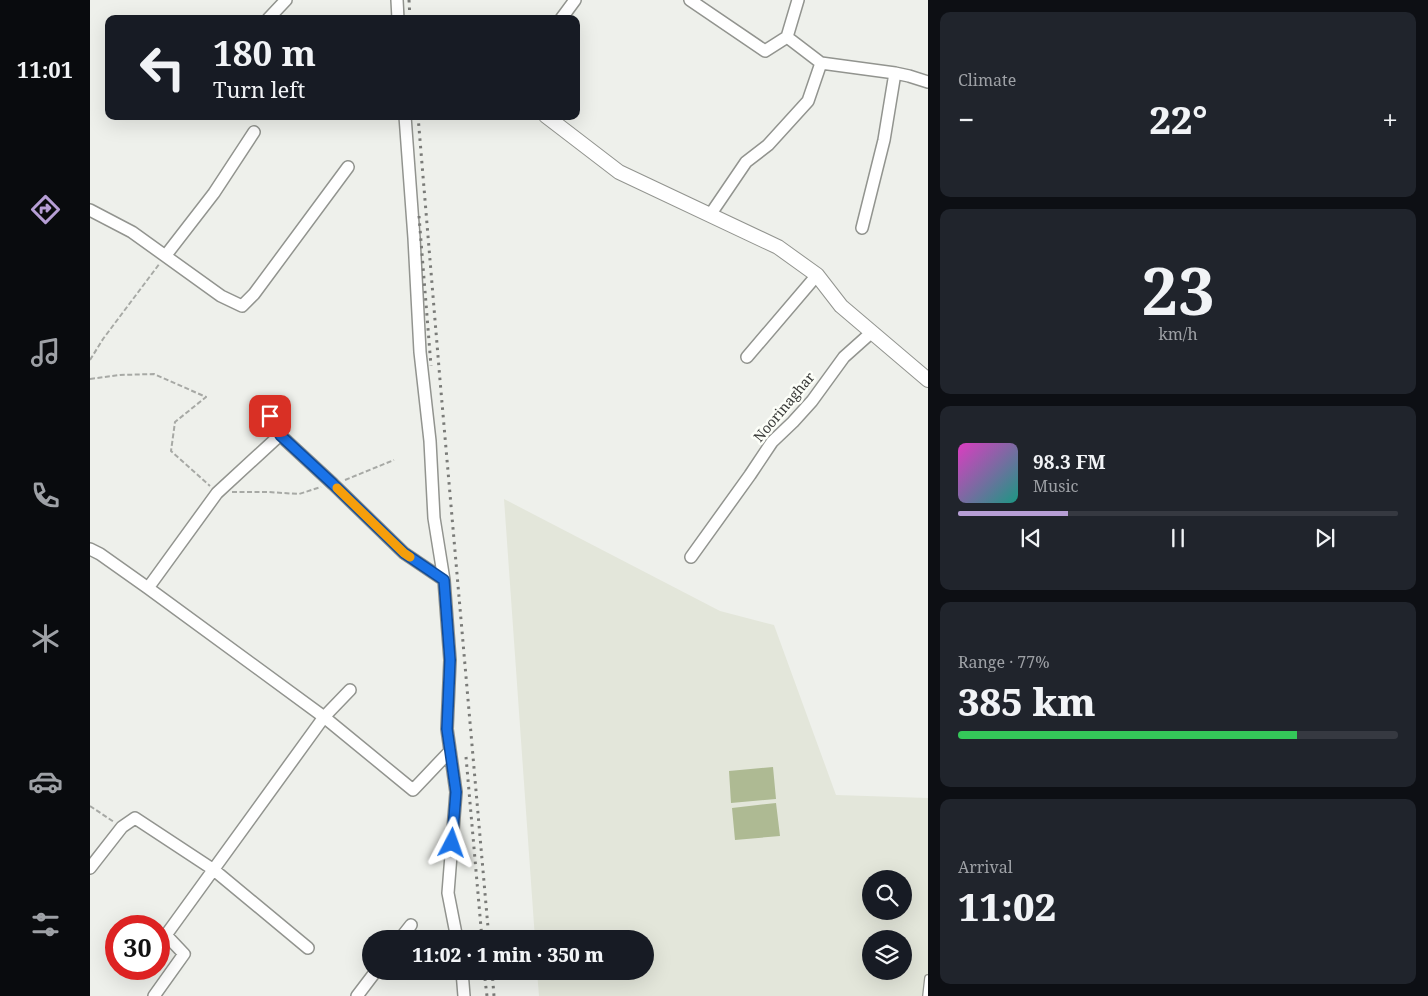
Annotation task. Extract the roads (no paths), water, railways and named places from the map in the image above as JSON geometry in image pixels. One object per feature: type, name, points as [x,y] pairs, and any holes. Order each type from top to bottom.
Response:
[{"type":"street","points":[[272,15],[286,0]]},
{"type":"street","points":[[397,0],[398,15]]},
{"type":"street","points":[[564,15],[575,0]]},
{"type":"street","points":[[690,0],[765,51],[787,37],[798,0]]},
{"type":"street","points":[[787,37],[821,63],[895,73],[928,82]]},
{"type":"street","points":[[710,215],[746,162],[768,145],[808,101],[821,63]]},
{"type":"street","points":[[862,228],[884,140],[895,73]]},
{"type":"street","points":[[405,120],[420,352],[430,441],[434,518],[444,580],[450,660],[447,729],[456,792],[448,894],[455,930]]},
{"type":"street","points":[[551,120],[619,172],[778,247],[817,274],[841,306],[928,380]]},
{"type":"street","points":[[166,255],[214,193],[254,132]]},
{"type":"street","points":[[90,211],[132,232],[221,296],[242,306],[254,294],[348,167]]},
{"type":"street","points":[[747,357],[817,274]]},
{"type":"street","name":"Noorinaghar","points":[[691,557],[772,442],[794,422],[812,401],[844,358],[872,332]]},
{"type":"street","points":[[260,403],[280,430],[280,435],[404,553],[444,580]]},
{"type":"street","points":[[148,588],[217,493],[280,435]]},
{"type":"street","points":[[90,549],[148,588],[324,716],[413,790],[450,751]]},
{"type":"street","points":[[154,996],[184,954],[166,935],[324,716],[350,690]]},
{"type":"street","points":[[90,868],[122,827],[135,818],[214,870],[308,948]]},
{"type":"street","points":[[407,930],[411,925]]},
{"type":"street","points":[[357,996],[369,980]]},
{"type":"street","points":[[463,980],[464,996]]},
{"type":"lane","points":[[926,996],[928,978]]},
{"type":"railway","points":[[409,0],[410,15]]},
{"type":"railway","points":[[418,120],[488,930]]},
{"type":"railway","points":[[419,216],[431,366]]},
{"type":"railway","points":[[466,757],[481,930]]},
{"type":"railway","points":[[485,980],[487,996]]},
{"type":"railway","points":[[493,980],[494,996]]}]
